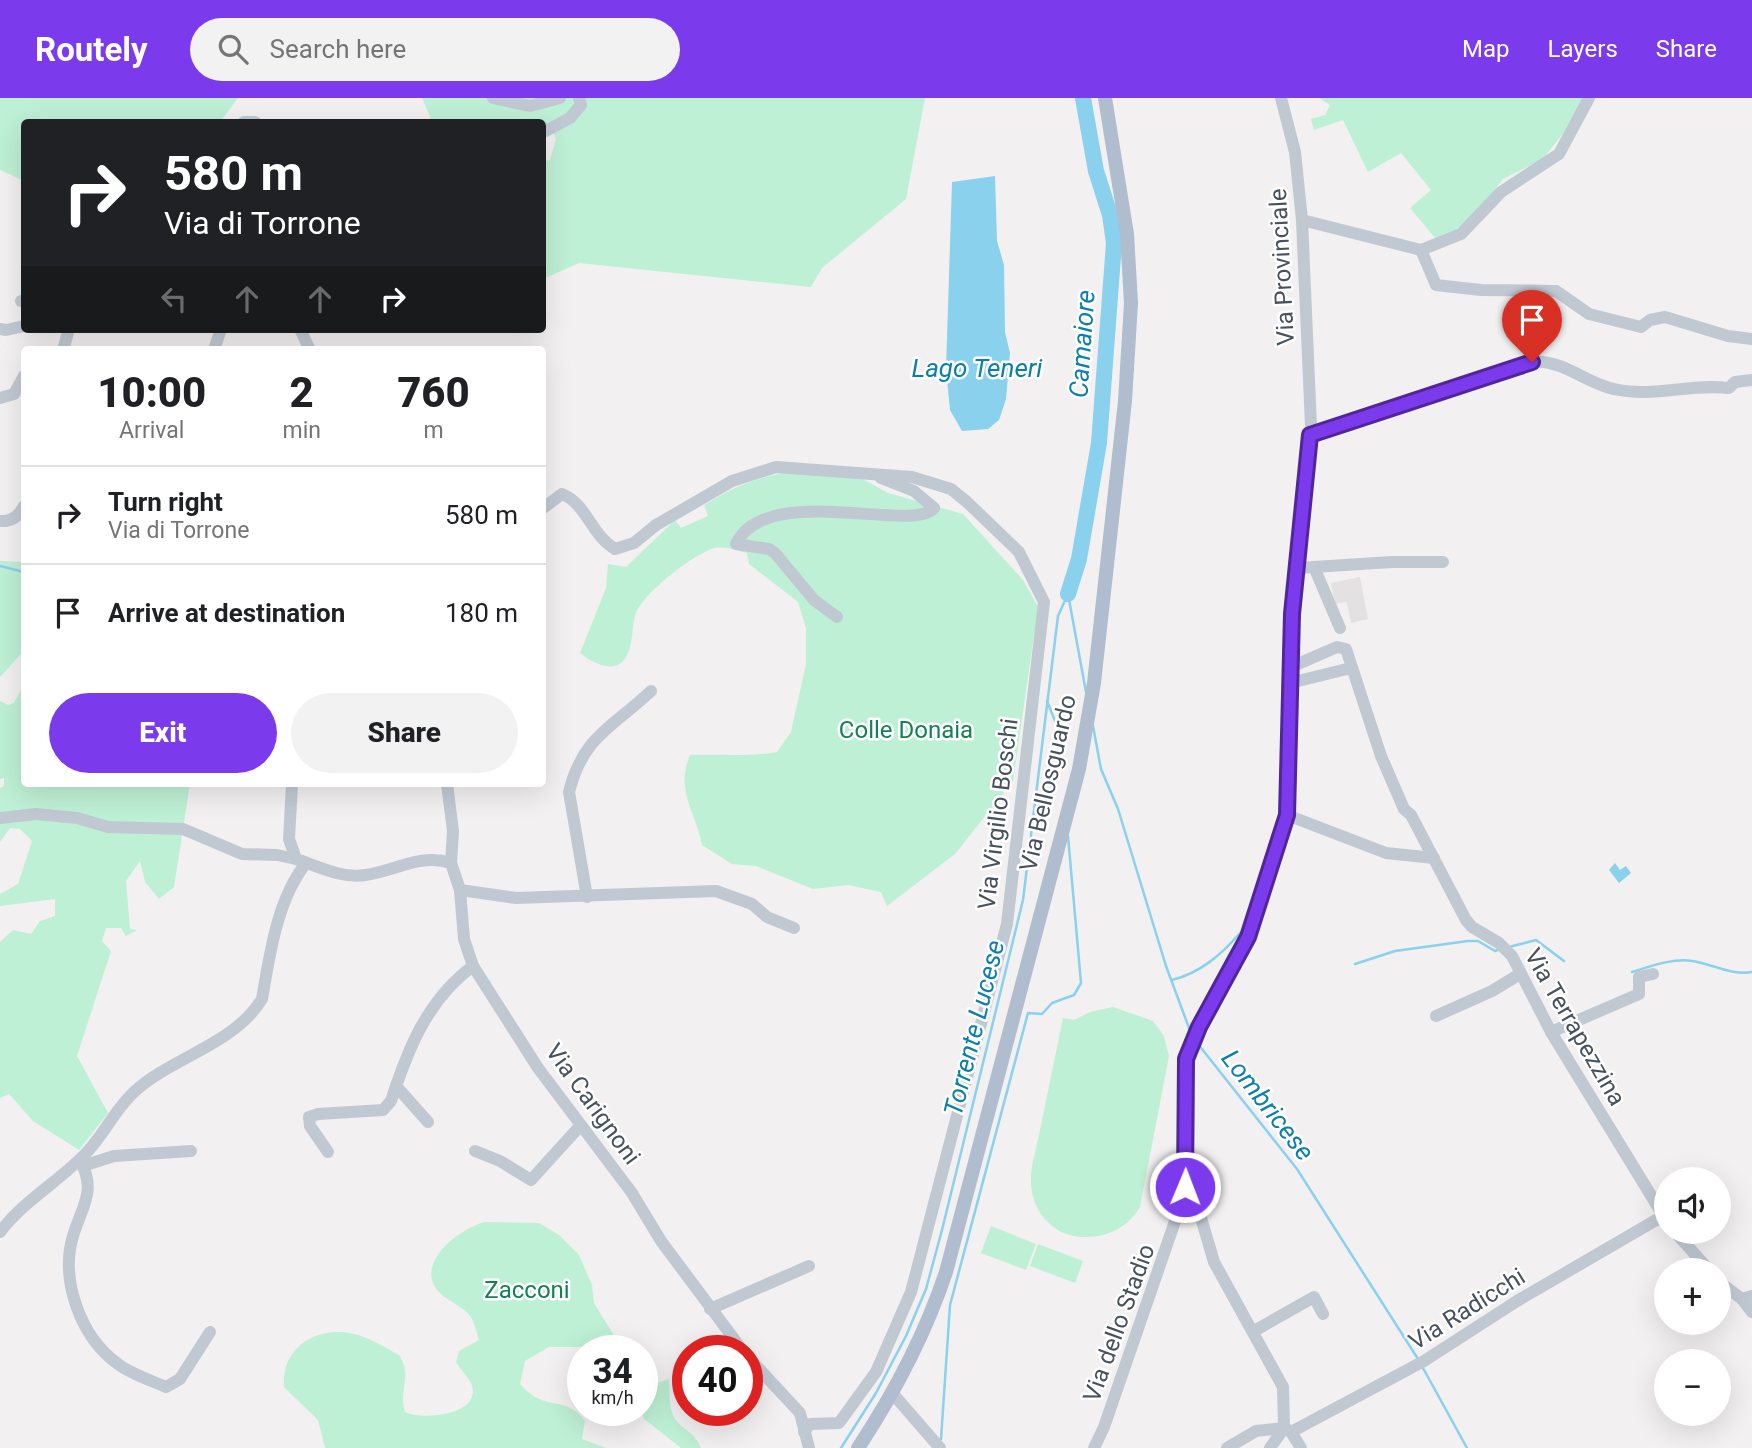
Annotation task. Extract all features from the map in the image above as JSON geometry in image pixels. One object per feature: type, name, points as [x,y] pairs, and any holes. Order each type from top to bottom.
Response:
[{"type":"main road","name":"Via Bellosguardo","points":[[858,1448],[893,1394],[933,1311],[946,1272],[1022,989],[1087,725],[1125,401],[1131,303],[1128,234],[1105,98]]},
{"type":"street","points":[[493,98],[530,106],[560,98]]},
{"type":"street","points":[[546,131],[570,118],[581,105],[579,98]]},
{"type":"street","name":"Via Provinciale","points":[[1281,98],[1295,152],[1302,220],[1310,435]]},
{"type":"street","points":[[1302,220],[1421,250],[1461,233],[1500,192],[1559,154],[1589,98]]},
{"type":"street","points":[[1421,250],[1436,285],[1481,290],[1556,291],[1589,314],[1641,327],[1650,320],[1665,317],[1728,336],[1752,339]]},
{"type":"street","points":[[2,333],[21,327]]},
{"type":"street","points":[[1310,435],[1532,362],[1553,363],[1617,390],[1660,393],[1693,387],[1729,388],[1735,382],[1752,380]]},
{"type":"street","points":[[0,398],[14,394],[21,381]]},
{"type":"street","name":"Via dello Stadio","points":[[1094,1448],[1177,1224],[1186,1166],[1186,1059],[1199,1027],[1248,937],[1287,815],[1292,614],[1310,435]]},
{"type":"street","points":[[546,506],[562,494],[576,499],[602,540],[615,549],[624,548],[656,525],[724,486],[776,467],[803,466],[874,475],[914,491],[934,508],[931,512],[899,515],[805,511],[765,520],[746,531],[736,544],[769,549],[814,600],[837,617]]},
{"type":"street","name":"Via Virgilio Boschi","points":[[804,1432],[810,1424],[839,1423],[876,1372],[904,1311],[922,1256],[1007,924],[1044,602],[1019,552],[960,495],[923,479],[874,475]]},
{"type":"street","points":[[0,521],[7,522],[21,511]]},
{"type":"street","points":[[1298,568],[1392,562],[1443,562]]},
{"type":"street","points":[[1314,567],[1340,628]]},
{"type":"street","points":[[1290,683],[1351,668],[1343,646],[1291,667]]},
{"type":"street","name":"Via Terrapezzina","points":[[1351,668],[1381,756],[1404,809],[1411,815],[1472,927],[1504,947],[1551,1032],[1654,1202]]},
{"type":"street","points":[[587,897],[569,792],[572,780],[589,744],[651,691]]},
{"type":"street","points":[[292,787],[289,839],[301,861]]},
{"type":"street","points":[[0,818],[36,814],[77,818],[108,827],[183,829],[207,837],[229,851],[301,861],[315,867],[363,876],[427,859],[451,863],[453,831],[447,787]]},
{"type":"street","points":[[1287,815],[1386,853],[1434,858]]},
{"type":"street","points":[[0,1232],[30,1200],[81,1163],[133,1093],[232,1030],[255,1010],[262,999],[280,917],[301,861]]},
{"type":"street","name":"Via Carignoni","points":[[451,863],[460,891],[464,939],[473,966],[538,1068],[632,1193],[661,1241],[730,1335]]},
{"type":"street","points":[[460,891],[516,898],[716,891],[752,904],[767,917],[794,928]]},
{"type":"street","points":[[328,1152],[310,1126],[309,1117],[318,1114],[383,1110],[391,1101],[417,1030],[451,982],[473,966]]},
{"type":"street","points":[[1436,1016],[1492,991],[1520,974]]},
{"type":"street","points":[[1551,1032],[1639,994],[1639,977],[1653,974]]},
{"type":"street","points":[[396,1086],[428,1122]]},
{"type":"street","points":[[475,1151],[500,1161],[530,1180],[580,1126]]},
{"type":"street","points":[[81,1163],[114,1156],[191,1151]]},
{"type":"street","points":[[81,1163],[87,1173],[86,1205],[73,1234],[67,1266],[74,1298],[98,1347],[119,1365],[166,1387],[180,1379],[210,1332]]},
{"type":"street","points":[[1186,1166],[1201,1226],[1214,1262],[1283,1387],[1288,1430],[1301,1448]]},
{"type":"street","points":[[1177,1224],[1195,1222],[1201,1226]]},
{"type":"street","name":"Via Radicchi","points":[[1288,1430],[1410,1369],[1517,1301],[1654,1224]]},
{"type":"street","points":[[1686,1244],[1698,1258]]},
{"type":"street","points":[[710,1309],[809,1266]]},
{"type":"street","points":[[1742,1296],[1752,1312]]},
{"type":"street","points":[[1254,1331],[1314,1297],[1323,1314]]},
{"type":"street","points":[[763,1373],[800,1413],[809,1448]]},
{"type":"street","points":[[893,1394],[940,1448]]},
{"type":"street","points":[[1227,1448],[1256,1431],[1288,1430]]},
{"type":"street","points":[[1270,1448],[1288,1430]]},
{"type":"shaded area","points":[[1360,577],[1368,619],[1351,623],[1347,602],[1335,604],[1331,583]]},
{"type":"green space","points":[[0,98],[238,98],[222,119],[21,119],[21,180],[0,170]]},
{"type":"green space","points":[[422,98],[925,98],[906,199],[822,268],[811,287],[579,263],[546,278],[546,161],[550,160],[556,139],[549,123],[546,124],[546,119],[431,119]]},
{"type":"green space","points":[[1319,98],[1583,98],[1564,132],[1543,159],[1503,179],[1477,212],[1453,232],[1436,239],[1410,208],[1431,190],[1401,153],[1368,172],[1343,120],[1314,130],[1311,119],[1325,115],[1330,105]]},
{"type":"green space","name":"Colle Donaia","points":[[802,471],[857,476],[888,493],[963,514],[1023,580],[1038,607],[1013,781],[955,854],[887,906],[881,892],[848,885],[813,889],[756,866],[732,864],[702,845],[686,791],[686,768],[690,755],[777,752],[791,732],[806,664],[806,628],[798,602],[749,564],[747,553],[727,548],[706,551],[683,565],[659,585],[636,613],[629,650],[619,664],[602,665],[580,653],[606,588],[608,564],[626,567],[675,520],[681,528],[708,516],[704,505],[727,492],[763,478]]},
{"type":"green space","points":[[0,561],[21,562],[21,654],[0,677]]},
{"type":"green space","points":[[21,690],[21,787],[190,787],[174,887],[159,899],[145,882],[140,861],[126,881],[130,929],[137,930],[126,936],[121,928],[106,928],[102,941],[111,951],[77,1056],[108,1113],[79,1150],[33,1121],[9,1094],[0,1098],[0,942],[13,930],[31,934],[40,921],[55,916],[55,899],[0,906],[0,894],[18,884],[32,841],[20,829],[10,828],[0,842],[0,788],[4,786],[4,778],[0,779],[0,701],[8,705],[14,703]]},
{"type":"green space","points":[[1113,1007],[1153,1021],[1164,1036],[1169,1056],[1140,1207],[1130,1220],[1110,1233],[1075,1236],[1055,1228],[1041,1214],[1032,1194],[1032,1165],[1063,1018],[1074,1020],[1090,1012]]},
{"type":"green space","name":"Zacconi","points":[[485,1222],[539,1223],[559,1235],[579,1255],[592,1285],[594,1303],[614,1335],[567,1335],[567,1347],[549,1347],[525,1361],[520,1384],[529,1393],[546,1402],[567,1407],[567,1426],[584,1426],[582,1439],[606,1448],[325,1448],[318,1420],[284,1387],[288,1361],[295,1350],[315,1336],[340,1332],[354,1334],[399,1355],[405,1370],[405,1412],[423,1416],[446,1414],[465,1406],[471,1399],[472,1386],[456,1362],[459,1351],[479,1340],[475,1326],[464,1310],[439,1292],[431,1276],[438,1255],[445,1246]]},
{"type":"green space","points":[[991,1226],[1036,1244],[1026,1270],[981,1253]]},
{"type":"green space","points":[[1038,1244],[1083,1261],[1075,1283],[1030,1266]]},
{"type":"green space","points":[[669,1379],[672,1426],[681,1426],[695,1438],[701,1448],[681,1448],[653,1426],[658,1426],[658,1383]]},
{"type":"water","name":"Lago Teneri","points":[[995,176],[997,241],[1004,265],[1005,332],[1010,353],[1006,399],[999,420],[988,429],[962,431],[950,410],[946,369],[952,182]]},
{"type":"water","points":[[1615,863],[1620,870],[1626,866],[1631,873],[1619,883],[1609,870]]},
{"type":"waterway","name":"Camaiore","points":[[1068,594],[1079,559],[1099,443],[1114,243],[1110,215],[1096,171],[1083,98]]},
{"type":"waterway","points":[[0,566],[21,571]]},
{"type":"waterway","name":"Lombricese","points":[[1068,594],[1086,692]]},
{"type":"waterway","name":"Torrente Lucese","points":[[841,1448],[876,1393],[906,1336],[926,1289],[942,1230],[1023,900],[1058,616],[1068,594]]},
{"type":"waterway","points":[[1047,701],[1055,721]]},
{"type":"waterway","name":"Lombricese","points":[[1093,726],[1101,769],[1118,809],[1166,966],[1192,1036]]},
{"type":"waterway","points":[[941,1439],[950,1305],[1028,1013],[1042,1014],[1052,1003],[1074,995],[1081,983],[1068,836]]},
{"type":"waterway","points":[[1172,980],[1192,973],[1209,962],[1240,933]]},
{"type":"waterway","points":[[1509,947],[1536,940],[1564,961]]},
{"type":"waterway","points":[[1355,964],[1395,951],[1468,941],[1478,941],[1495,951],[1500,949]]},
{"type":"waterway","points":[[1632,972],[1684,960],[1737,972],[1752,972]]},
{"type":"waterway","name":"Lombricese","points":[[1198,1044],[1297,1169],[1418,1359]]},
{"type":"waterway","name":"Lombricese","points":[[1423,1368],[1467,1448]]},
{"type":"route","points":[[1185,1187],[1186,1059],[1199,1027],[1248,937],[1280,845],[1287,815],[1292,614],[1310,435],[1532,362]]}]
